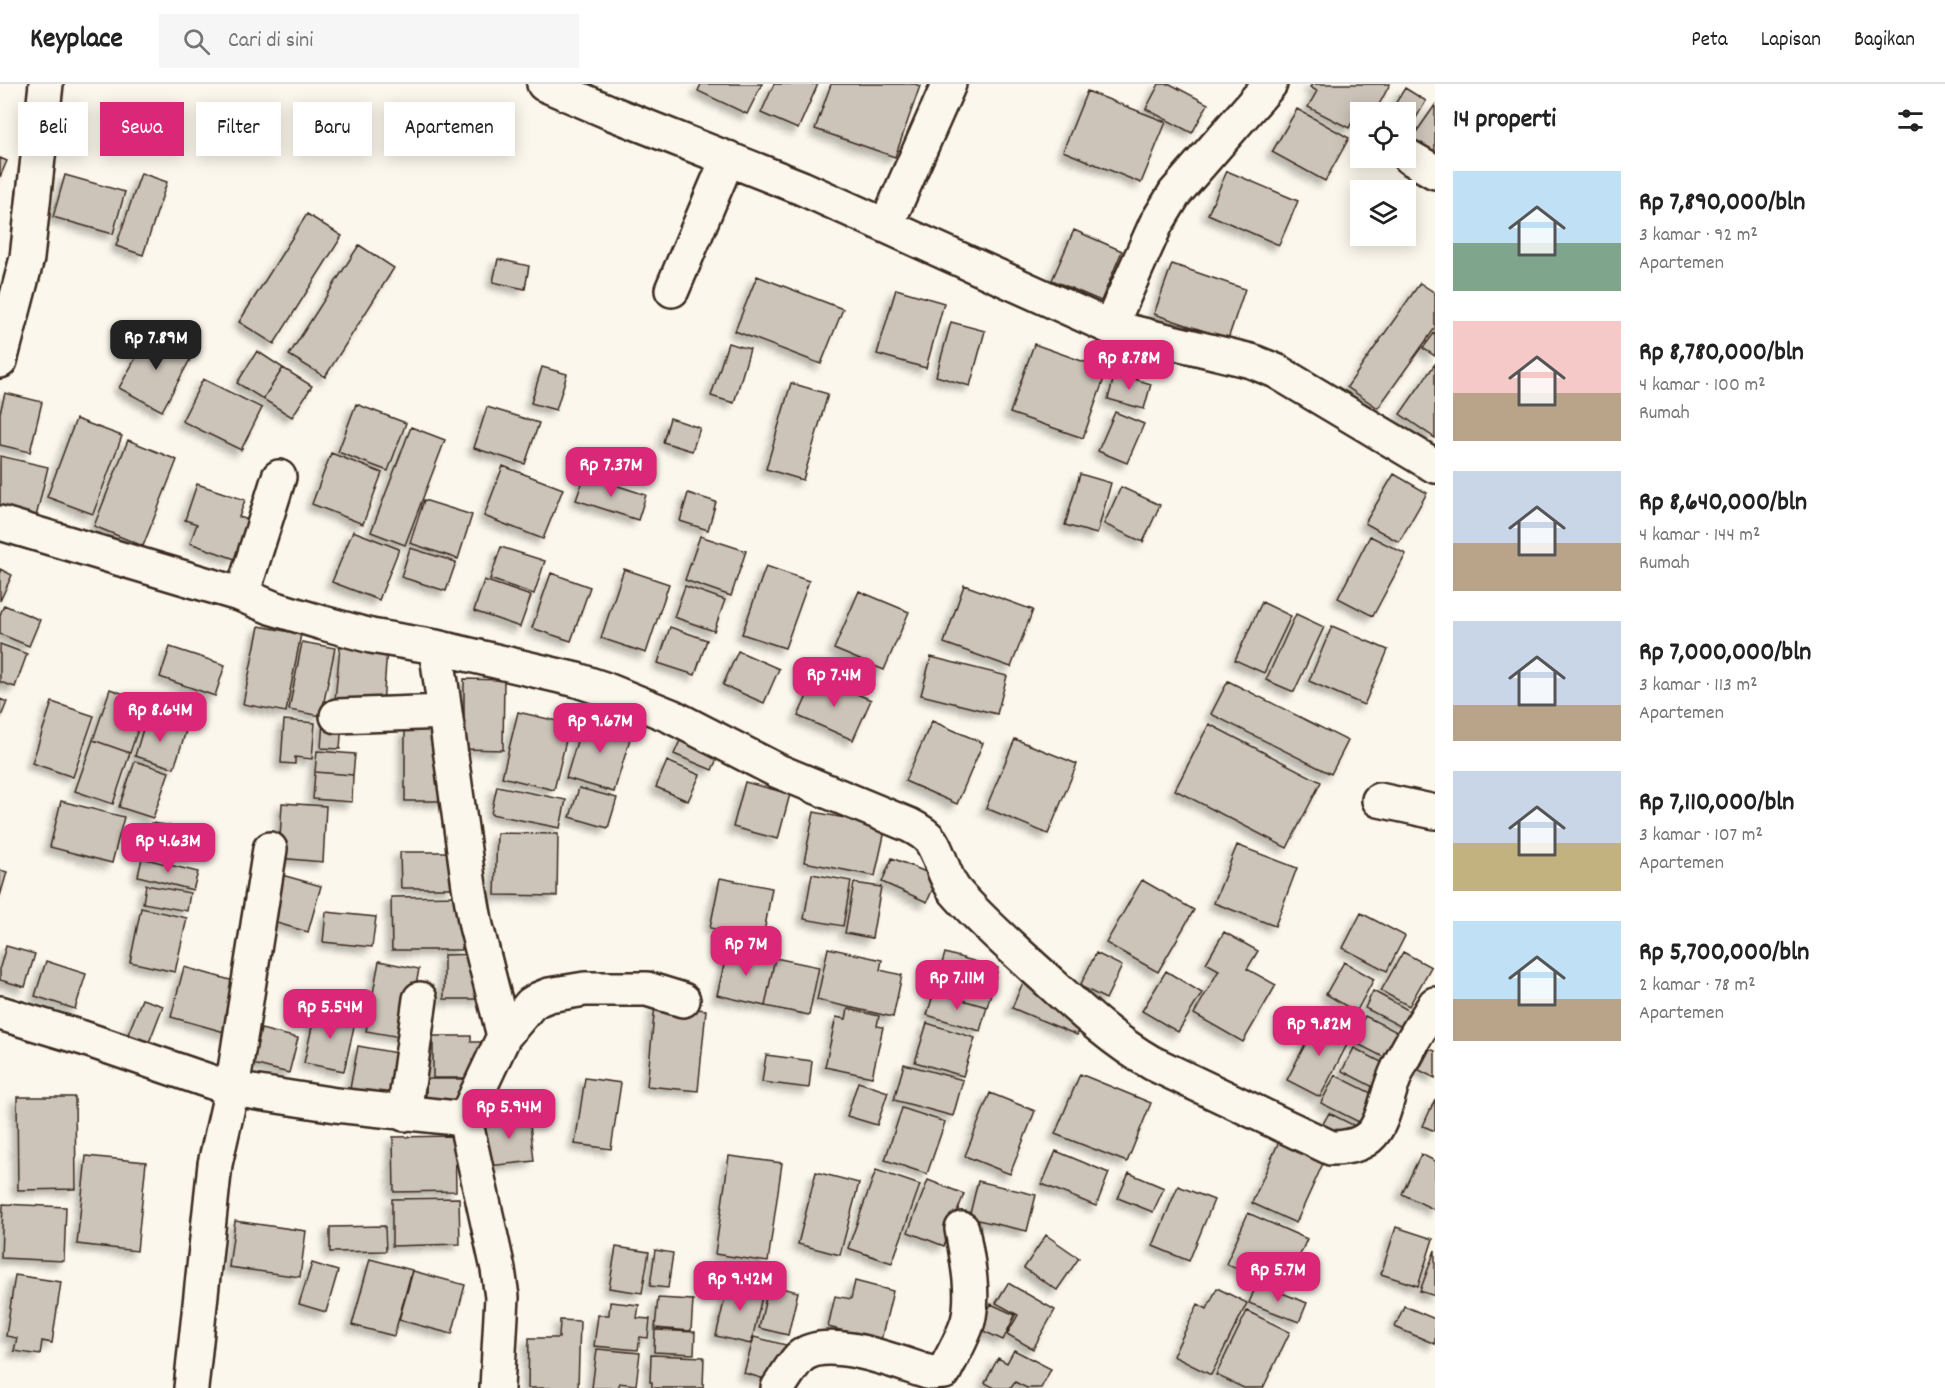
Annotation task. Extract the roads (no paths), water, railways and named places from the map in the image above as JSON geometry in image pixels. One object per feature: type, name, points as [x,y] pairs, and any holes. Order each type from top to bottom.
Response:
[{"type":"street","points":[[0,361],[27,258],[46,84]]},
{"type":"street","points":[[544,84],[802,188],[1110,327],[1251,361],[1276,370],[1435,466]]},
{"type":"street","points":[[886,226],[949,84]]},
{"type":"street","points":[[1110,327],[1156,224],[1175,193],[1270,84]]},
{"type":"street","points":[[672,290],[728,158]]},
{"type":"street","points":[[242,595],[279,477]]},
{"type":"street","points":[[0,523],[242,595],[273,608],[322,623],[371,636],[436,647],[577,680],[607,690],[671,716],[778,771],[921,831],[932,842],[941,867],[953,888],[976,915],[1127,1049],[1152,1064],[1331,1148],[1347,1148],[1372,1136],[1379,1126],[1397,1070],[1435,1004]]},
{"type":"street","points":[[436,647],[476,926],[504,1036]]},
{"type":"street","points":[[337,716],[445,712]]},
{"type":"street","points":[[1378,800],[1435,812]]},
{"type":"street","points":[[191,1388],[215,1164],[232,1089],[270,849]]},
{"type":"street","points":[[497,1388],[502,1297],[465,1119],[504,1036],[531,1004],[549,994],[585,989],[647,989],[683,1000]]},
{"type":"street","points":[[404,1114],[420,999]]},
{"type":"street","points":[[0,1013],[83,1038],[232,1089],[404,1114],[465,1119]]},
{"type":"street","points":[[778,1388],[800,1357],[815,1348],[835,1347],[931,1373],[944,1372],[968,1322],[970,1302],[968,1260],[962,1229]]}]
